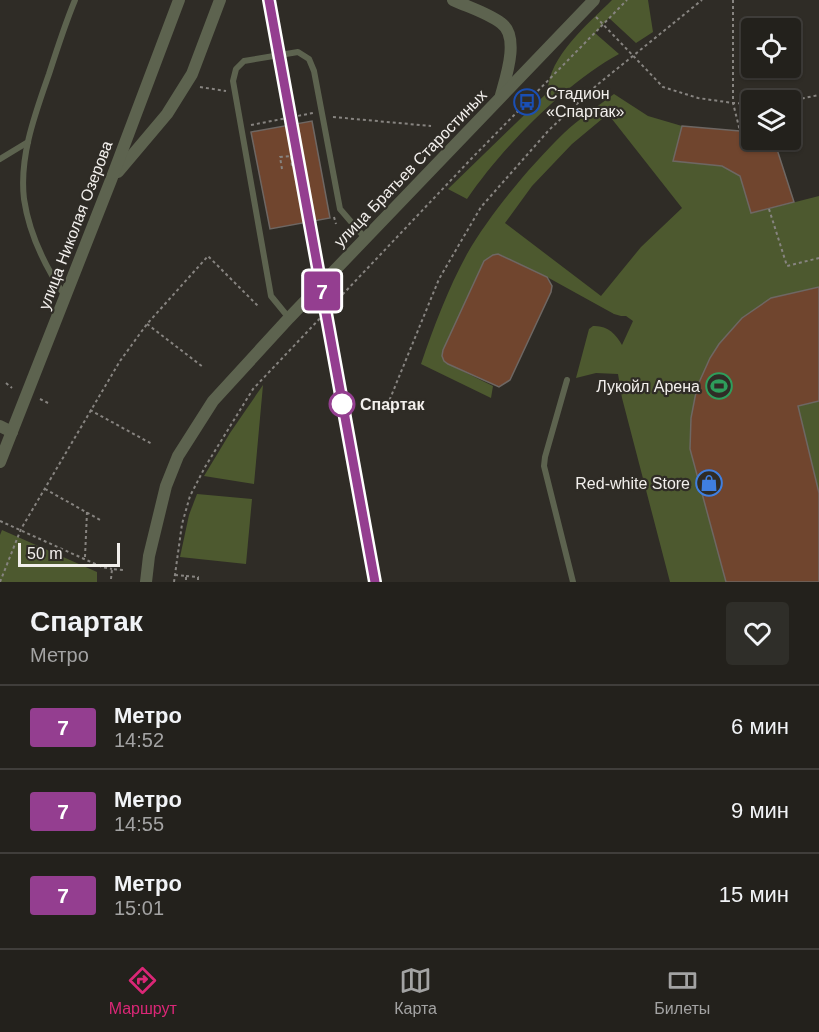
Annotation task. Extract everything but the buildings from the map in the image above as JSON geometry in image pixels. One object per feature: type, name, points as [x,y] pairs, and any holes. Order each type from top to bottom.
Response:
[{"type":"street","name":"улица Николая Озерова","points":[[0,462],[179,0]]},
{"type":"street","points":[[111,180],[168,114],[192,75],[220,0]]},
{"type":"street","points":[[453,0],[503,23],[511,37],[510,58],[501,96]]},
{"type":"street","name":"улица Братьев Старостиных","points":[[146,582],[157,515],[178,456],[213,401],[365,238],[594,0]]},
{"type":"street","points":[[0,426],[12,432]]},
{"type":"lane","points":[[65,296],[50,274],[27,216],[23,180],[28,142],[36,110],[75,0]]},
{"type":"lane","points":[[289,318],[272,296],[233,81],[236,69],[244,61],[298,52],[309,58],[314,71],[340,209],[365,238]]},
{"type":"lane","points":[[0,159],[28,142]]},
{"type":"lane","points":[[567,380],[544,466],[573,582]]},
{"type":"path","points":[[174,582],[182,524],[190,496],[253,389],[471,159],[627,0]]},
{"type":"path","points":[[385,411],[439,279],[481,207],[549,130],[597,85],[702,0]]},
{"type":"path","points":[[733,0],[733,103],[740,131]]},
{"type":"path","points":[[596,17],[663,87],[698,98],[741,103]]},
{"type":"path","points":[[200,87],[235,92]]},
{"type":"path","points":[[801,99],[819,95]]},
{"type":"path","points":[[246,126],[315,113],[315,116],[432,126]]},
{"type":"path","points":[[279,119],[280,127]]},
{"type":"path","points":[[282,169],[280,157],[291,156],[292,167]]},
{"type":"path","points":[[769,208],[787,266],[819,258]]},
{"type":"path","points":[[334,213],[336,224]]},
{"type":"path","points":[[0,582],[21,529],[120,361],[147,324],[208,256],[259,307]]},
{"type":"path","points":[[147,324],[203,367]]},
{"type":"path","points":[[6,383],[12,388]]},
{"type":"path","points":[[40,399],[48,403]]},
{"type":"path","points":[[90,410],[152,444]]},
{"type":"path","points":[[45,489],[102,521]]},
{"type":"path","points":[[84,559],[87,512]]},
{"type":"path","points":[[0,521],[102,567],[123,570]]},
{"type":"path","points":[[111,579],[112,568]]},
{"type":"path","points":[[175,575],[198,578],[198,582]]},
{"type":"path","points":[[186,576],[186,582]]},
{"type":"green space","points":[[612,0],[648,0],[653,32],[636,43],[609,18],[595,33],[619,54],[577,82],[536,119],[498,159],[467,199],[448,189],[548,92],[554,67],[562,54],[581,30]]},
{"type":"green space","name":"Лукойл Арена","points":[[614,94],[648,116],[682,126],[673,161],[722,166],[740,176],[752,213],[819,196],[819,582],[670,582],[622,398],[618,374],[596,373],[576,378],[589,329],[598,326],[607,329],[617,337],[622,345],[633,321],[626,316],[614,314],[547,277],[499,254],[493,255],[484,261],[442,356],[448,364],[493,386],[491,398],[421,364],[454,281],[467,254],[487,223],[524,175],[551,146],[576,123]],"holes":[[[608,114],[682,208],[641,247],[601,296],[505,223],[532,186],[572,144]]]},
{"type":"green space","points":[[263,385],[254,484],[204,476],[230,433]]},
{"type":"green space","points":[[197,494],[252,499],[246,564],[180,557],[189,515]]},
{"type":"green space","points":[[2,530],[97,572],[97,582],[0,582],[0,535]]},
{"type":"metro line","name":"7","points":[[269,0],[375,582]]},
{"type":"place","name":"Стадион «Спартак»","points":[[527,102]]},
{"type":"place","name":"Лукойл Арена","points":[[719,386]]},
{"type":"place","name":"Спартак","points":[[342,404]]},
{"type":"place","name":"Red-white Store","points":[[709,483]]}]
